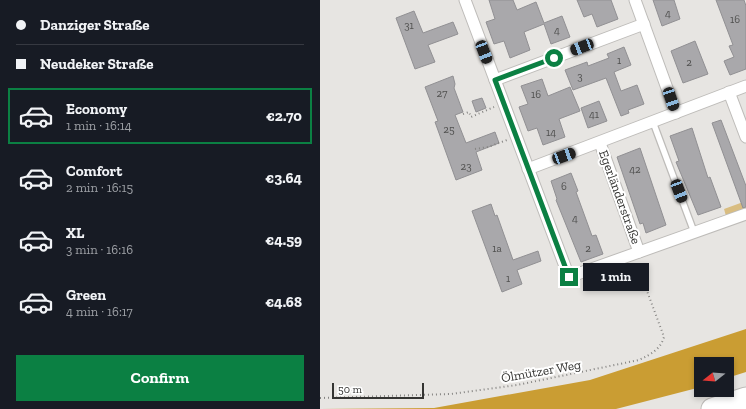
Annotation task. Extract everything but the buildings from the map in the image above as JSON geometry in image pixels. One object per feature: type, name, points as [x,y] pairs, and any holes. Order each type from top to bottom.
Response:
[{"type":"highway","points":[[712,409],[746,398]]},
{"type":"street","points":[[464,0],[569,277],[746,214]]},
{"type":"street","points":[[635,0],[676,113]]},
{"type":"street","points":[[495,80],[644,24]]},
{"type":"street","name":"Egerländerstraße","points":[[528,169],[600,143],[746,86]]},
{"type":"street","points":[[729,92],[746,137]]},
{"type":"street","name":"Egerländerstraße","points":[[600,143],[636,253]]},
{"type":"lane","points":[[653,122],[694,232]]},
{"type":"path","points":[[463,114],[470,112],[471,116],[503,104]]},
{"type":"path","points":[[475,149],[488,147],[516,137]]},
{"type":"path","name":"Ölmützer Weg","points":[[320,398],[451,394],[517,384],[639,360],[656,352],[662,344],[664,337],[636,253]]},
{"type":"shaded area","points":[[746,201],[746,209],[726,216],[724,209]]},
{"type":"shaded area","points":[[746,329],[746,372],[734,376],[734,357],[694,357],[694,389],[616,409],[320,409],[434,408],[590,380]]},
{"type":"route","points":[[554,58],[495,80],[569,277]]}]
